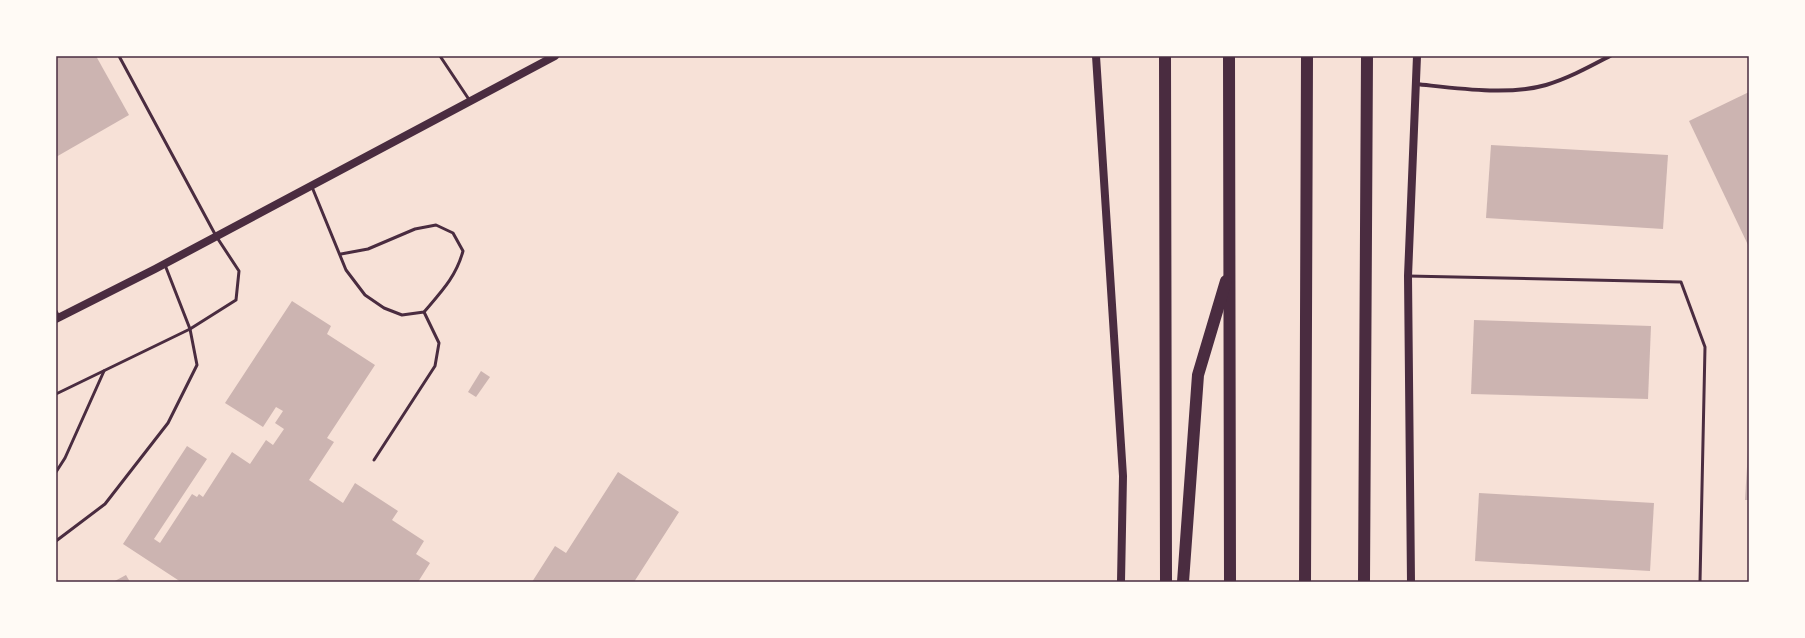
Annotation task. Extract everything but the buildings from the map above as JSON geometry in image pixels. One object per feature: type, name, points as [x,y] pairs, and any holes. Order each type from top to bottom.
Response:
[{"type":"highway","points":[[1165,56],[1166,582]]},
{"type":"highway","points":[[1229,56],[1230,582]]},
{"type":"highway","points":[[1305,582],[1307,56]]},
{"type":"highway","points":[[1364,582],[1367,56]]},
{"type":"highway","points":[[1183,582],[1198,375],[1230,268]]},
{"type":"main road","points":[[57,316],[165,264],[555,56]]},
{"type":"main road","points":[[1096,56],[1123,476],[1120,582]]},
{"type":"main road","points":[[1411,582],[1408,276],[1416,56]]},
{"type":"street","points":[[1415,84],[1470,90],[1512,89],[1545,85],[1575,75],[1610,56]]},
{"type":"lane","points":[[56,394],[190,329],[236,300],[239,271],[216,236],[118,56]]},
{"type":"lane","points":[[440,56],[470,101]]},
{"type":"lane","points":[[312,185],[341,254],[346,270],[365,295],[384,308],[402,315],[424,312],[444,290],[458,269],[463,251],[453,233],[436,225],[415,229],[368,249],[341,254]]},
{"type":"lane","points":[[56,542],[105,504],[168,423],[197,365],[190,329],[165,264]]},
{"type":"lane","points":[[1408,276],[1682,282],[1705,347],[1700,582]]},
{"type":"lane","points":[[374,460],[436,366],[440,343],[424,312]]},
{"type":"lane","points":[[56,472],[65,458],[104,371]]}]
